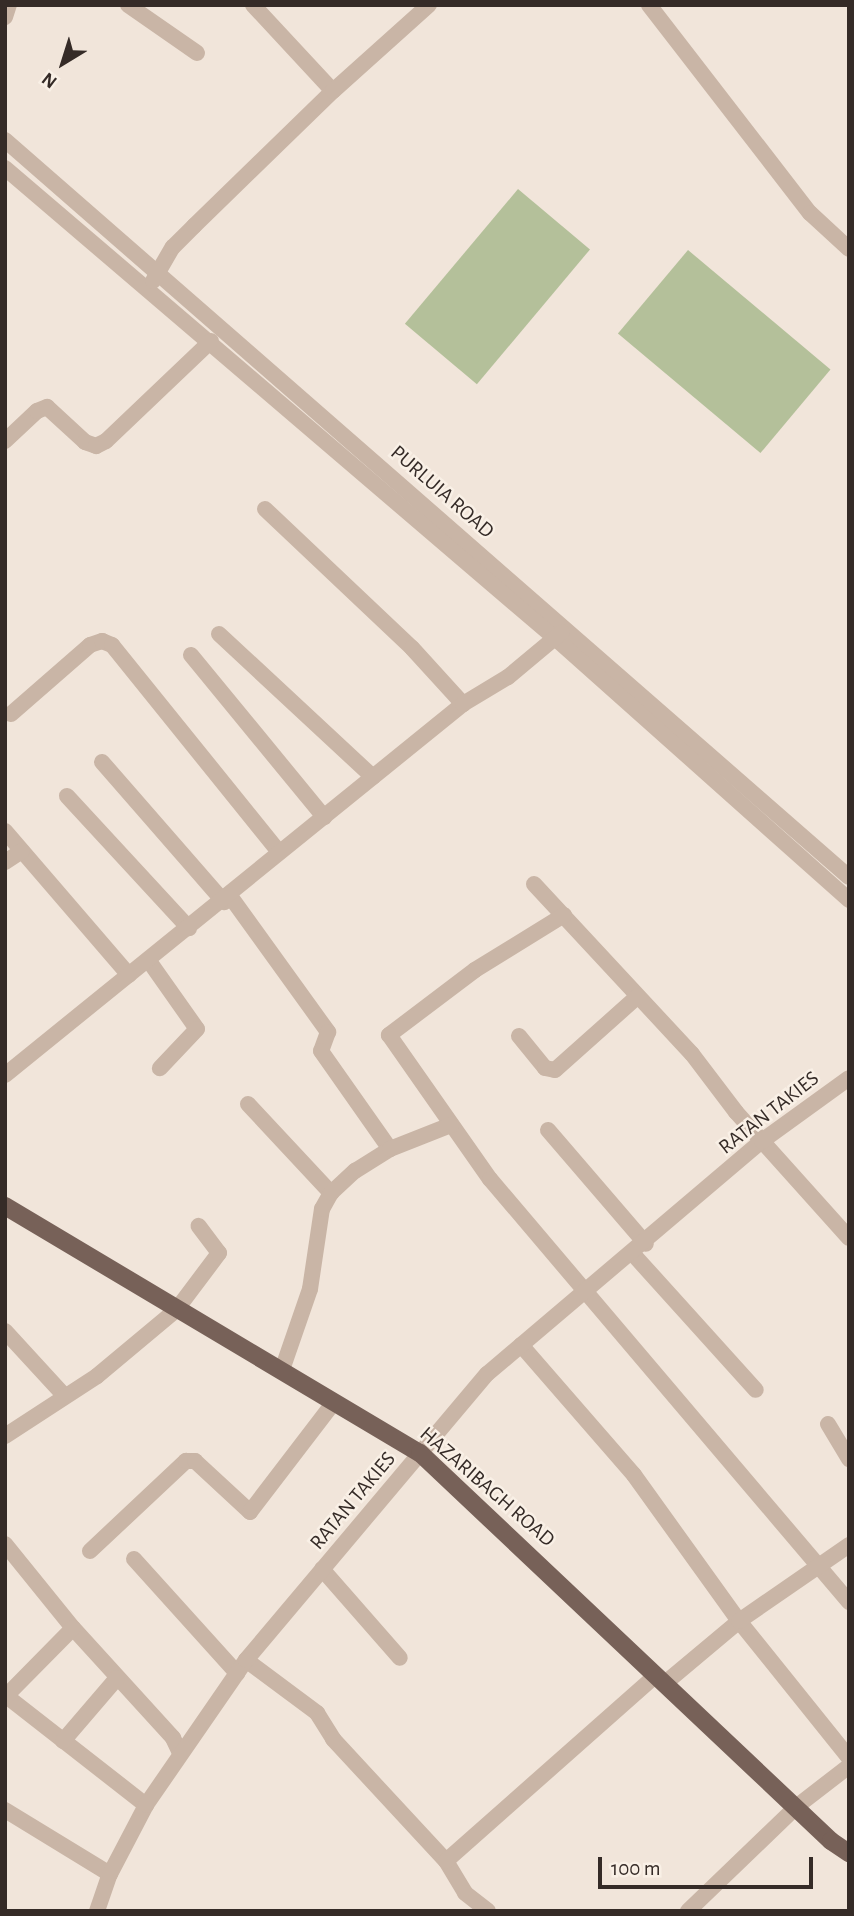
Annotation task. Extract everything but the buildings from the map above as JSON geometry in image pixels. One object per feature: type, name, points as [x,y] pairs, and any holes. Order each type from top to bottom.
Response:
[{"type":"main road","name":"HAZARIBAGH ROAD","points":[[5,1206],[420,1453],[659,1680],[849,1853]]},
{"type":"street","points":[[5,17],[9,5]]},
{"type":"street","points":[[128,5],[197,53]]},
{"type":"street","points":[[253,5],[333,91]]},
{"type":"street","points":[[148,289],[173,247],[333,91],[429,5]]},
{"type":"street","points":[[649,5],[810,213],[849,250]]},
{"type":"street","name":"PURLUIA ROAD","points":[[5,140],[561,633],[849,900]]},
{"type":"street","name":"PURLUIA ROAD","points":[[5,167],[849,877]]},
{"type":"street","points":[[5,441],[37,411],[47,407],[85,442],[96,446],[106,441],[211,341]]},
{"type":"street","points":[[265,509],[412,648],[463,704]]},
{"type":"street","points":[[5,1075],[227,899],[279,852],[463,704],[508,677],[561,633]]},
{"type":"street","points":[[219,634],[373,776]]},
{"type":"street","points":[[10,714],[90,645],[102,641],[113,645],[279,852]]},
{"type":"street","points":[[191,655],[324,817]]},
{"type":"street","points":[[102,762],[227,899],[328,1032],[321,1051],[390,1149]]},
{"type":"street","points":[[67,796],[189,928]]},
{"type":"street","points":[[5,831],[129,975]]},
{"type":"street","points":[[5,862],[22,852]]},
{"type":"street","points":[[534,884],[692,1054],[762,1141],[849,1238]]},
{"type":"street","points":[[564,915],[475,970],[390,1035],[451,1125],[585,1290],[849,1602]]},
{"type":"street","points":[[149,961],[197,1029],[160,1068]]},
{"type":"street","points":[[519,1036],[545,1068],[555,1070],[637,997]]},
{"type":"street","name":"RATAN TAKIES","points":[[97,1911],[110,1874],[146,1805],[241,1667],[487,1374],[585,1290],[639,1249],[762,1141],[849,1078]]},
{"type":"street","points":[[248,1104],[331,1193]]},
{"type":"street","points":[[282,1370],[310,1289],[322,1209],[331,1193],[390,1149],[451,1125]]},
{"type":"street","points":[[548,1130],[639,1249],[756,1390]]},
{"type":"street","points":[[5,1436],[148,1338],[177,1309],[219,1253],[199,1226]]},
{"type":"street","points":[[5,1331],[63,1394]]},
{"type":"street","points":[[520,1345],[634,1475],[739,1621],[849,1758]]},
{"type":"street","points":[[90,1551],[186,1461],[195,1461],[250,1513],[334,1402]]},
{"type":"street","points":[[828,1424],[849,1459]]},
{"type":"street","points":[[5,1544],[73,1628],[173,1738],[180,1753]]},
{"type":"street","points":[[446,1861],[659,1680],[816,1564],[849,1545]]},
{"type":"street","points":[[134,1559],[241,1667],[317,1713],[332,1739],[446,1861],[465,1893],[488,1911]]},
{"type":"street","points":[[322,1569],[400,1657]]},
{"type":"street","points":[[73,1628],[6,1695],[146,1805]]},
{"type":"street","points":[[63,1741],[117,1678]]},
{"type":"street","points":[[688,1911],[796,1807],[849,1766]]},
{"type":"street","points":[[5,1810],[110,1874]]},
{"type":"green space","points":[[518,189],[590,249],[477,384],[405,324]]},
{"type":"green space","points":[[688,250],[830,370],[760,453],[618,333]]}]
